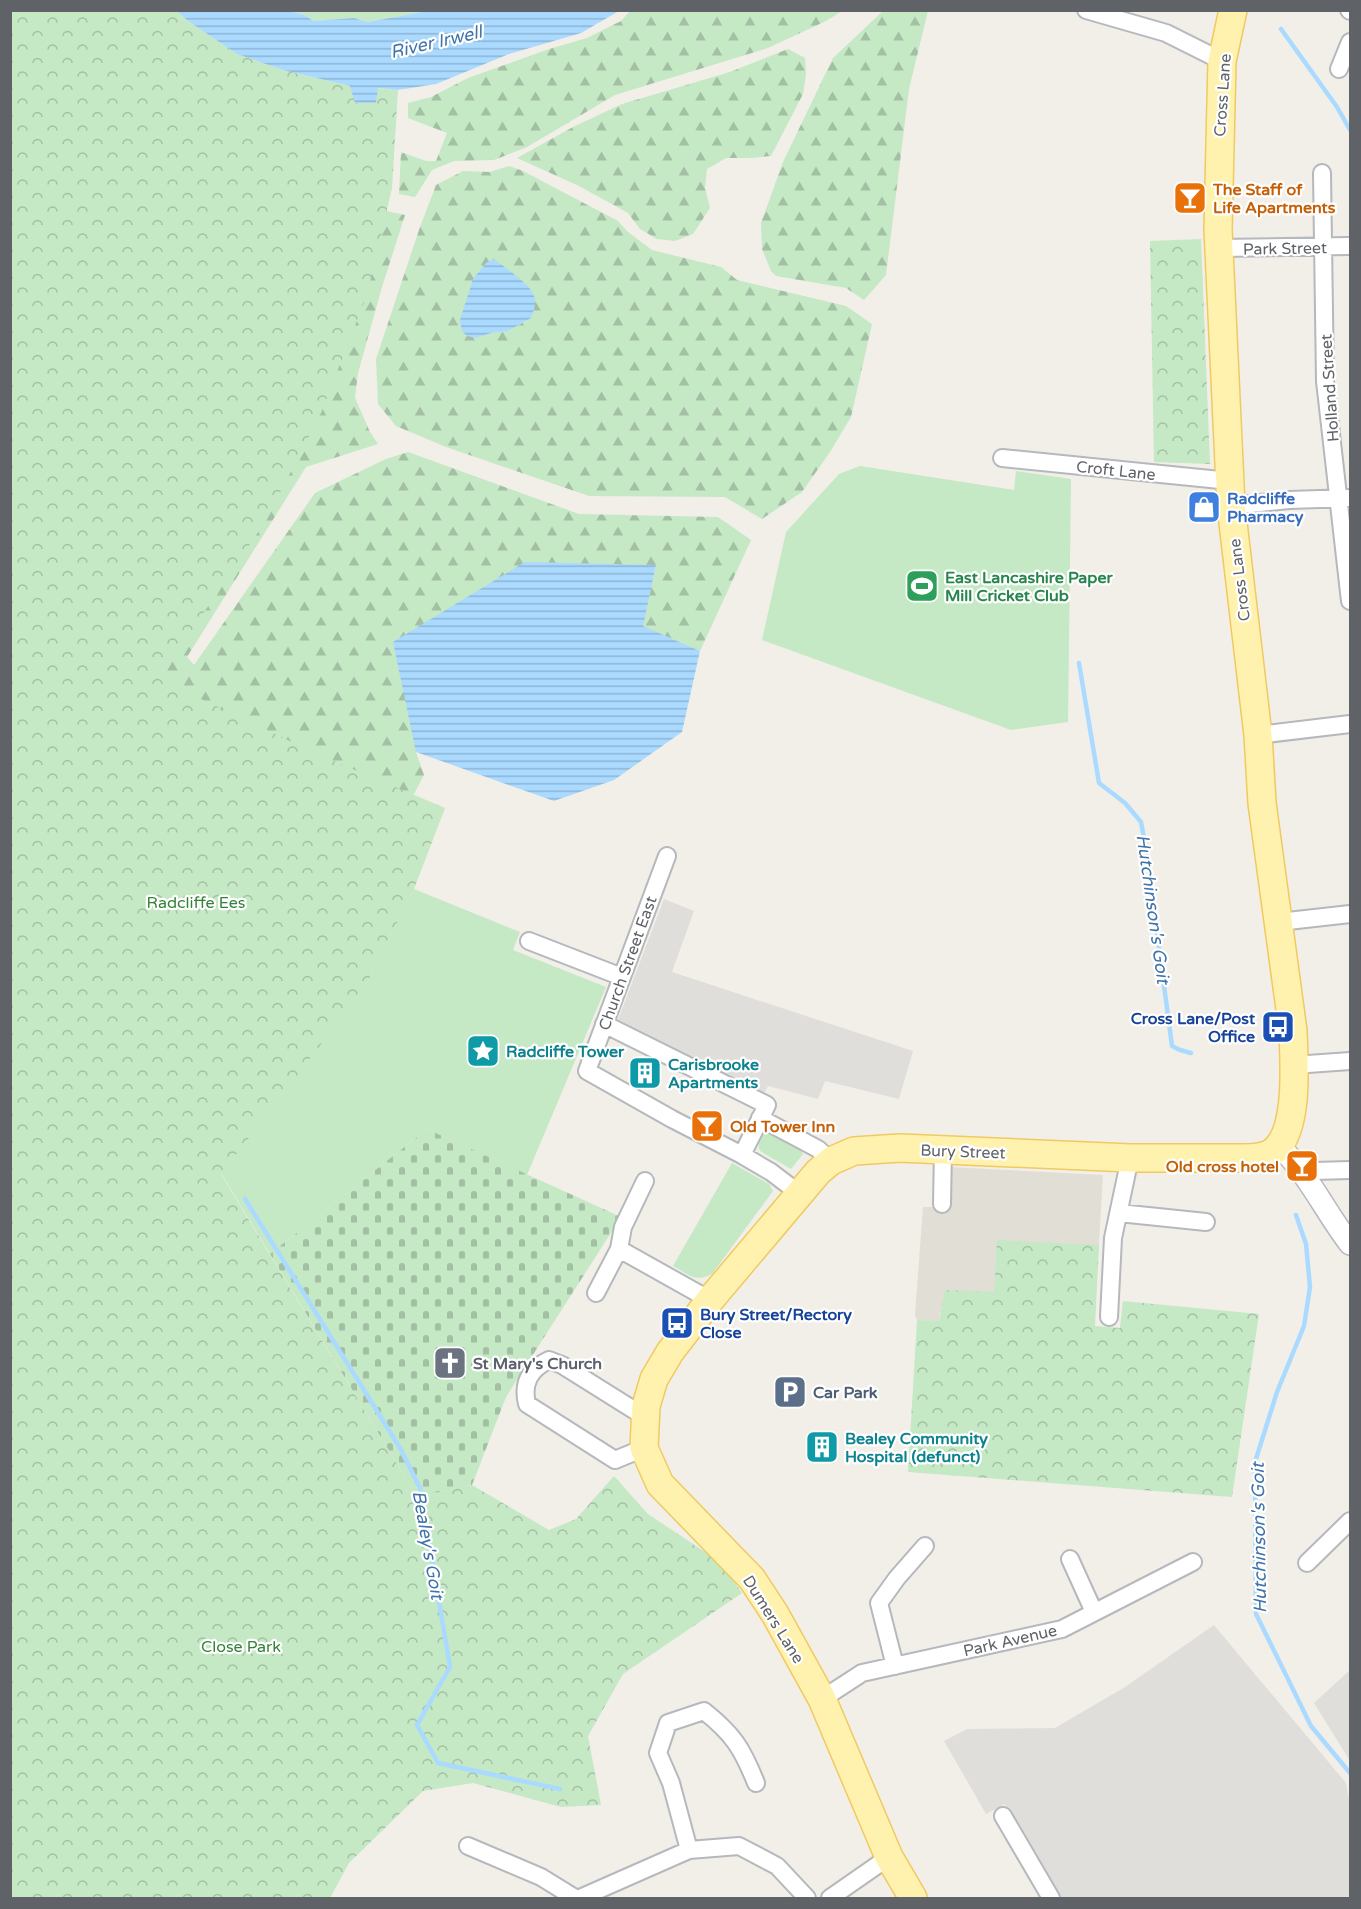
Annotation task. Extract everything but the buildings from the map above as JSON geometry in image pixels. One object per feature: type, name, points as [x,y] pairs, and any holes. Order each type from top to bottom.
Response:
[{"type":"main road","name":"Cross Lane","points":[[1233,10],[1222,61],[1218,229],[1230,493],[1257,735],[1262,803],[1293,1031],[1294,1065],[1290,1118],[1284,1139],[1279,1146]]},
{"type":"main road","name":"Bury Street","points":[[710,1300],[818,1172],[831,1161],[854,1151],[900,1148],[1130,1158],[1243,1158],[1260,1157],[1279,1146]]},
{"type":"main road","name":"Dumers Lane","points":[[710,1300],[670,1352],[654,1379],[645,1406],[645,1448],[660,1484],[752,1579],[775,1614],[822,1699],[889,1857],[913,1899]]},
{"type":"street","points":[[1086,10],[1166,33],[1222,61]]},
{"type":"street","points":[[1339,69],[1350,42]]},
{"type":"street","name":"Holland Street","points":[[1322,174],[1325,381],[1344,498],[1350,601]]},
{"type":"street","name":"Park Street","points":[[1219,248],[1350,246]]},
{"type":"street","name":"Croft Lane","points":[[1002,458],[1289,500],[1344,498]]},
{"type":"street","points":[[1257,735],[1350,724]]},
{"type":"street","name":"Church Street East","points":[[667,856],[587,1071],[742,1155]]},
{"type":"street","points":[[1279,922],[1350,914]]},
{"type":"street","points":[[529,941],[622,977]]},
{"type":"street","points":[[604,1024],[763,1112],[818,1149],[831,1161]]},
{"type":"street","points":[[1294,1065],[1350,1061]]},
{"type":"street","points":[[763,1112],[742,1155],[771,1172],[800,1194]]},
{"type":"street","points":[[1279,1146],[1294,1162],[1350,1244]]},
{"type":"street","points":[[942,1204],[943,1150]]},
{"type":"street","points":[[1109,1317],[1113,1238],[1130,1158]]},
{"type":"street","points":[[1304,1177],[1314,1171],[1350,1170]]},
{"type":"street","points":[[596,1293],[619,1249],[623,1227],[645,1181]]},
{"type":"street","points":[[1119,1213],[1206,1222]]},
{"type":"street","points":[[619,1249],[710,1300]]},
{"type":"street","points":[[645,1417],[562,1365],[549,1360],[539,1365],[529,1377],[524,1391],[527,1404],[615,1460],[645,1448]]},
{"type":"street","points":[[1307,1563],[1350,1521]]},
{"type":"street","points":[[895,1666],[879,1603],[925,1546]]},
{"type":"street","points":[[1070,1559],[1094,1612]]},
{"type":"street","name":"Park Avenue","points":[[822,1699],[862,1673],[1062,1629],[1193,1562]]},
{"type":"street","points":[[689,1850],[671,1783],[658,1753],[668,1723],[704,1711],[724,1727],[745,1755],[756,1783]]},
{"type":"street","points":[[1003,1816],[1051,1899]]},
{"type":"street","points":[[468,1846],[541,1877],[575,1899]]},
{"type":"street","points":[[580,1899],[689,1850],[739,1846],[777,1866],[807,1899]]},
{"type":"street","points":[[831,1899],[889,1857]]},
{"type":"shaded area","points":[[664,899],[694,911],[672,972],[913,1051],[899,1099],[825,1081],[818,1099],[768,1086],[760,1101],[616,1025]]},
{"type":"shaded area","points":[[949,1167],[1103,1175],[1094,1326],[940,1312],[939,1322],[917,1320],[915,1315],[923,1207],[947,1207]]},
{"type":"shaded area","points":[[1214,1625],[1346,1783],[1350,1805],[1350,1898],[1057,1898],[1005,1804],[986,1814],[944,1741],[967,1729],[1055,1728],[1125,1687]]},
{"type":"shaded area","points":[[1350,1670],[1350,1761],[1314,1703]]},
{"type":"green space","points":[[11,11],[177,11],[237,54],[283,70],[350,86],[398,90],[392,188],[367,295],[321,413],[265,522],[159,679],[317,754],[445,808],[414,889],[364,989],[221,1174],[417,1497],[472,1485],[549,1530],[576,1519],[614,1476],[648,1514],[717,1560],[742,1593],[623,1674],[588,1736],[601,1805],[561,1807],[473,1783],[423,1791],[349,1863],[330,1898],[11,1898]]},
{"type":"green space","points":[[288,11],[427,11],[368,22],[354,18],[313,21],[305,15]]},
{"type":"green space","points":[[630,11],[842,11],[768,48],[615,95],[527,147],[494,160],[454,161],[432,170],[415,197],[399,194],[401,152],[426,161],[436,161],[447,133],[408,118],[408,103],[431,97],[468,78],[587,38],[621,21]]},
{"type":"green space","points":[[883,11],[928,11],[909,89],[886,275],[864,300],[846,288],[776,276],[771,271],[762,249],[761,223],[783,162],[833,58]]},
{"type":"green space","points":[[788,49],[805,58],[806,75],[803,94],[771,156],[726,158],[707,169],[705,188],[710,208],[693,234],[675,241],[657,239],[640,229],[628,213],[579,186],[517,158],[573,127],[622,104],[730,72]]},
{"type":"green space","points":[[509,166],[523,171],[618,221],[628,232],[652,250],[721,267],[737,280],[846,306],[872,324],[851,417],[802,492],[762,519],[725,497],[589,496],[446,447],[396,426],[378,404],[376,359],[420,227],[436,185],[463,171],[490,172]],"holes":[[[535,298],[531,318],[508,331],[476,338]]]},
{"type":"green space","points":[[376,209],[405,215],[358,373],[355,398],[378,444],[306,467],[187,657],[194,665],[315,493],[386,459],[408,452],[579,514],[718,517],[751,540],[700,651],[642,626],[656,566],[416,752],[424,775],[397,826],[11,705]]},
{"type":"green space","points":[[1201,239],[1210,464],[1154,462],[1150,241]]},
{"type":"green space","name":"East Lancashire Paper Mill Cricket Club","points":[[860,466],[1014,490],[1016,471],[1071,479],[1068,722],[1011,730],[762,640],[786,532],[839,474]]},
{"type":"green space","points":[[414,889],[520,932],[513,950],[606,987],[527,1175],[427,1129],[270,1254],[221,1173],[364,989]]},
{"type":"green space","points":[[427,1129],[621,1217],[506,1397],[472,1485],[417,1497],[270,1254]]},
{"type":"green space","points":[[768,1131],[793,1143],[801,1150],[803,1154],[791,1169],[760,1151],[760,1139],[764,1132]]},
{"type":"green space","points":[[732,1163],[769,1184],[773,1191],[712,1274],[696,1278],[673,1266]]},
{"type":"green space","points":[[997,1240],[1099,1245],[1095,1326],[1120,1328],[1123,1301],[1259,1314],[1232,1497],[908,1472],[917,1320],[939,1321],[945,1290],[994,1292]]},
{"type":"water","name":"River Irwell","points":[[177,11],[288,11],[305,15],[313,21],[354,18],[368,22],[427,11],[619,11],[581,33],[509,54],[436,84],[398,90],[378,88],[376,103],[355,103],[350,86],[283,70],[237,54]]},
{"type":"water","points":[[494,259],[524,283],[533,294],[535,304],[531,318],[508,331],[476,338],[467,336],[462,331],[460,320],[473,279],[486,263]]},
{"type":"water","points":[[525,562],[656,565],[643,626],[700,651],[682,732],[614,780],[554,801],[416,752],[393,642]]},
{"type":"waterway","points":[[1281,29],[1337,107],[1350,130]]},
{"type":"waterway","name":"Hutchinson's Goit","points":[[1079,663],[1099,783],[1125,803],[1141,822],[1172,1046],[1191,1053]]},
{"type":"waterway","name":"Bealey's Goit","points":[[245,1199],[400,1448],[420,1488],[450,1667],[417,1725],[438,1763],[560,1789]]},
{"type":"waterway","name":"Hutchinson's Goit","points":[[1296,1215],[1306,1244],[1310,1287],[1304,1326],[1277,1392],[1255,1462],[1256,1614],[1311,1726],[1350,1773]]},
{"type":"place","name":"The Staff of Life Apartments","points":[[1190,198]]},
{"type":"place","name":"Radcliffe Pharmacy","points":[[1204,507]]},
{"type":"place","name":"East Lancashire Paper Mill Cricket Club","points":[[922,586]]},
{"type":"place","name":"Cross Lane/Post Office","points":[[1278,1027]]},
{"type":"place","name":"Radcliffe Tower","points":[[483,1051]]},
{"type":"place","name":"Carisbrooke Apartments","points":[[645,1073]]},
{"type":"place","name":"Old Tower Inn","points":[[707,1126]]},
{"type":"place","name":"Old cross hotel","points":[[1302,1166]]},
{"type":"place","name":"Bury Street/Rectory Close","points":[[677,1323]]},
{"type":"place","name":"St Mary's Church","points":[[450,1363]]},
{"type":"place","name":"Car Park","points":[[790,1392]]},
{"type":"place","name":"Bealey Community Hospital (defunct)","points":[[822,1447]]},
{"type":"park label","name":"Radcliffe Ees","points":[[196,902]]},
{"type":"park label","name":"Close Park","points":[[241,1646]]}]
